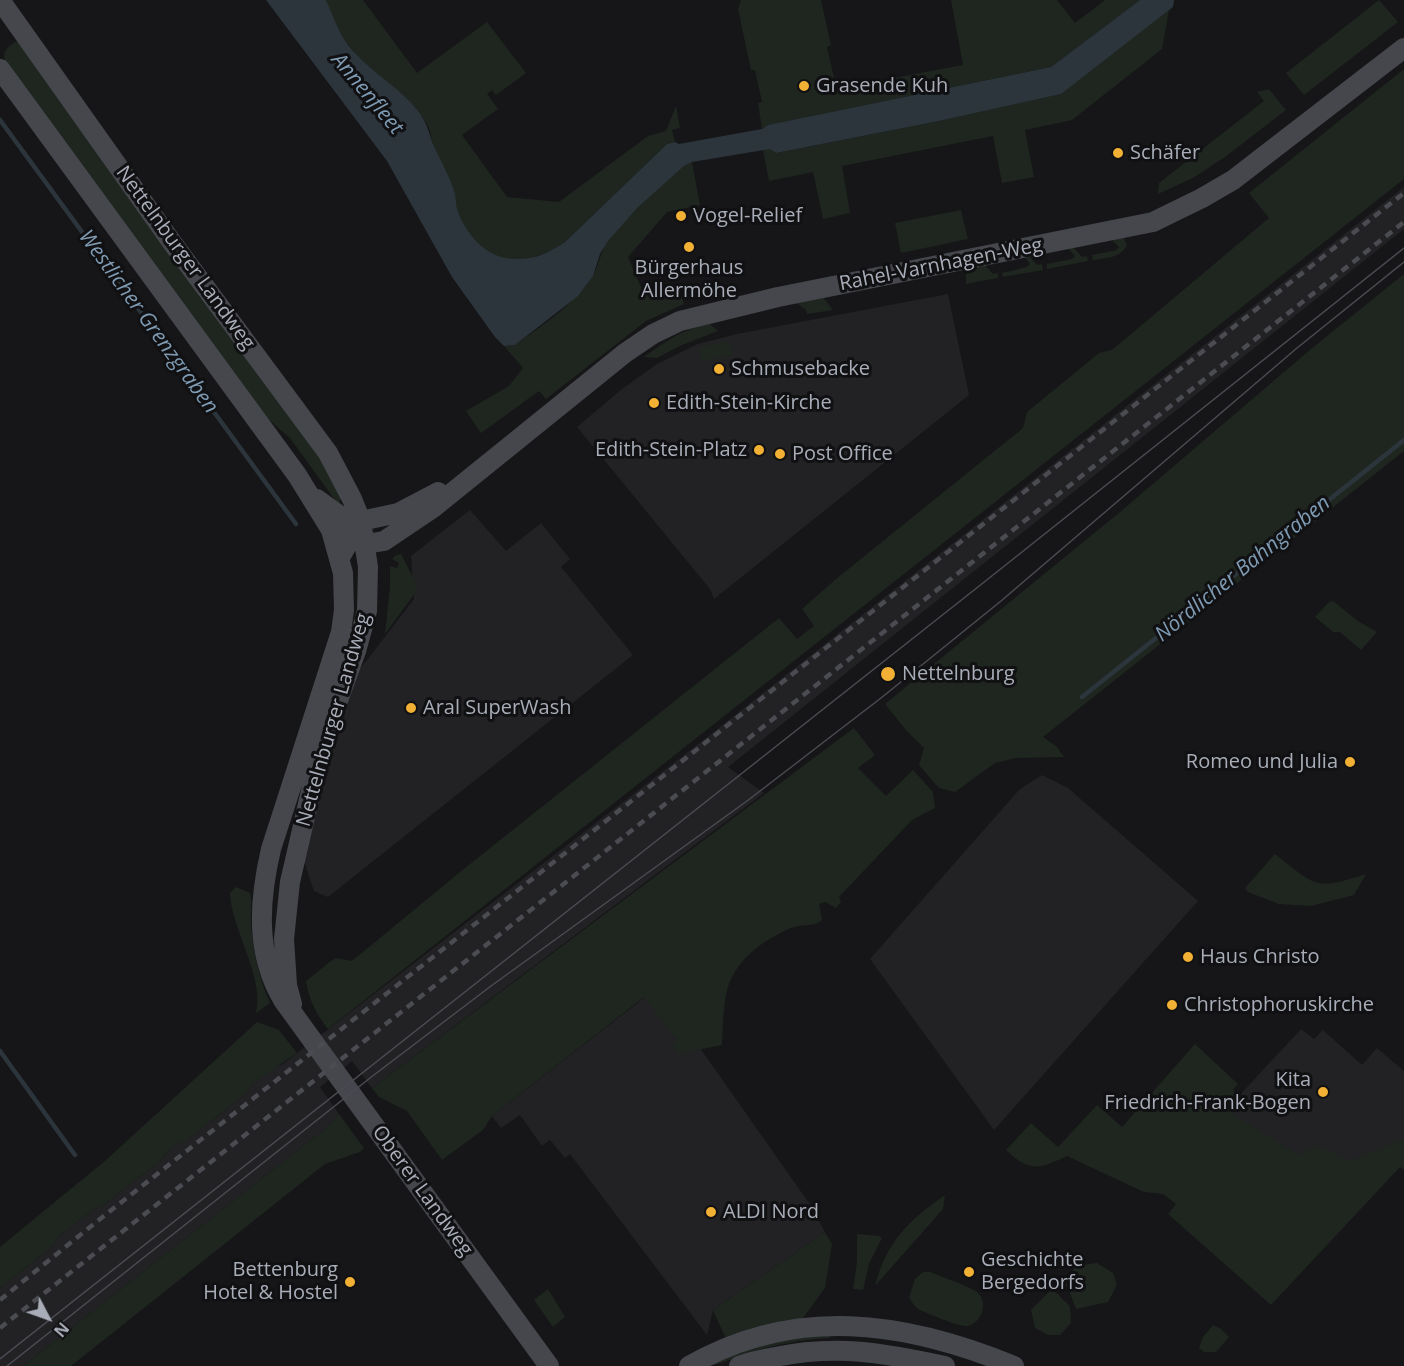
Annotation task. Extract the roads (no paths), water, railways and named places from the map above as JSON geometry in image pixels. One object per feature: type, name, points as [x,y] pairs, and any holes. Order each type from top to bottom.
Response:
[{"type":"main road","name":"Nettelnburger Landweg","points":[[0,0],[171,241],[328,453],[352,499],[361,532],[369,591],[365,620],[317,765],[290,882],[284,939],[287,985],[296,1015]]},
{"type":"main road","name":"Rahel-Varnhagen-Weg","points":[[361,532],[475,473],[625,353],[653,334],[680,321],[778,297],[1153,222],[1233,180],[1404,48]]},
{"type":"main road","name":"Nettelnburger Landweg","points":[[0,69],[310,494],[331,530],[345,591],[341,632],[273,837],[264,879],[261,933],[267,966],[274,986],[296,1015]]},
{"type":"main road","points":[[310,494],[361,532],[339,560]]},
{"type":"main road","name":"Oberer Landweg","points":[[296,1015],[549,1366]]},
{"type":"main road","points":[[689,1366],[706,1356],[761,1336],[799,1328],[842,1326],[892,1329],[979,1353],[1014,1366]]},
{"type":"main road","points":[[739,1366],[800,1352],[844,1349],[887,1354],[945,1366]]},
{"type":"water","name":"Annenfleet","points":[[266,0],[326,0],[338,29],[356,55],[404,96],[421,115],[453,188],[458,212],[473,238],[495,255],[521,259],[541,255],[565,242],[667,144],[675,142],[679,144],[762,129],[768,125],[1051,67],[1140,0],[1174,0],[1173,7],[1061,94],[776,153],[770,149],[692,162],[684,166],[637,208],[608,241],[600,254],[593,276],[578,296],[515,345],[504,346],[452,277],[387,161]]},
{"type":"waterway","name":"Westlicher Grenzgraben","points":[[0,120],[296,524]]},
{"type":"waterway","name":"Nördlicher Bahngraben","points":[[1082,697],[1404,440]]},
{"type":"waterway","points":[[0,1051],[75,1155]]},
{"type":"tram line","points":[[0,1359],[1404,248]]},
{"type":"tram line","points":[[7,1366],[370,1078],[491,986],[747,801],[881,698],[1001,601],[1297,348],[1404,262]]},
{"type":"railway","points":[[0,1300],[1404,193]]},
{"type":"railway","points":[[0,1328],[1404,222]]},
{"type":"place","name":"Grasende Kuh","points":[[804,86]]},
{"type":"place","name":"Schäfer","points":[[1118,153]]},
{"type":"place","name":"Vogel-Relief","points":[[681,216]]},
{"type":"place","name":"Bürgerhaus Allermöhe","points":[[689,247]]},
{"type":"place","name":"Schmusebacke","points":[[719,369]]},
{"type":"place","name":"Edith-Stein-Kirche","points":[[654,403]]},
{"type":"place","name":"Edith-Stein-Platz","points":[[759,450]]},
{"type":"place","name":"Post Office","points":[[780,454]]},
{"type":"place","name":"Nettelnburg","points":[[888,674]]},
{"type":"place","name":"Aral SuperWash","points":[[411,708]]},
{"type":"place","name":"Romeo und Julia","points":[[1350,762]]},
{"type":"place","name":"Haus Christo","points":[[1188,957]]},
{"type":"place","name":"Christophoruskirche","points":[[1172,1005]]},
{"type":"place","name":"Kita Friedrich-Frank-Bogen","points":[[1323,1092]]},
{"type":"place","name":"ALDI Nord","points":[[711,1212]]},
{"type":"place","name":"Geschichte Bergedorfs","points":[[969,1272]]},
{"type":"place","name":"Bettenburg Hotel & Hostel","points":[[350,1282]]}]
